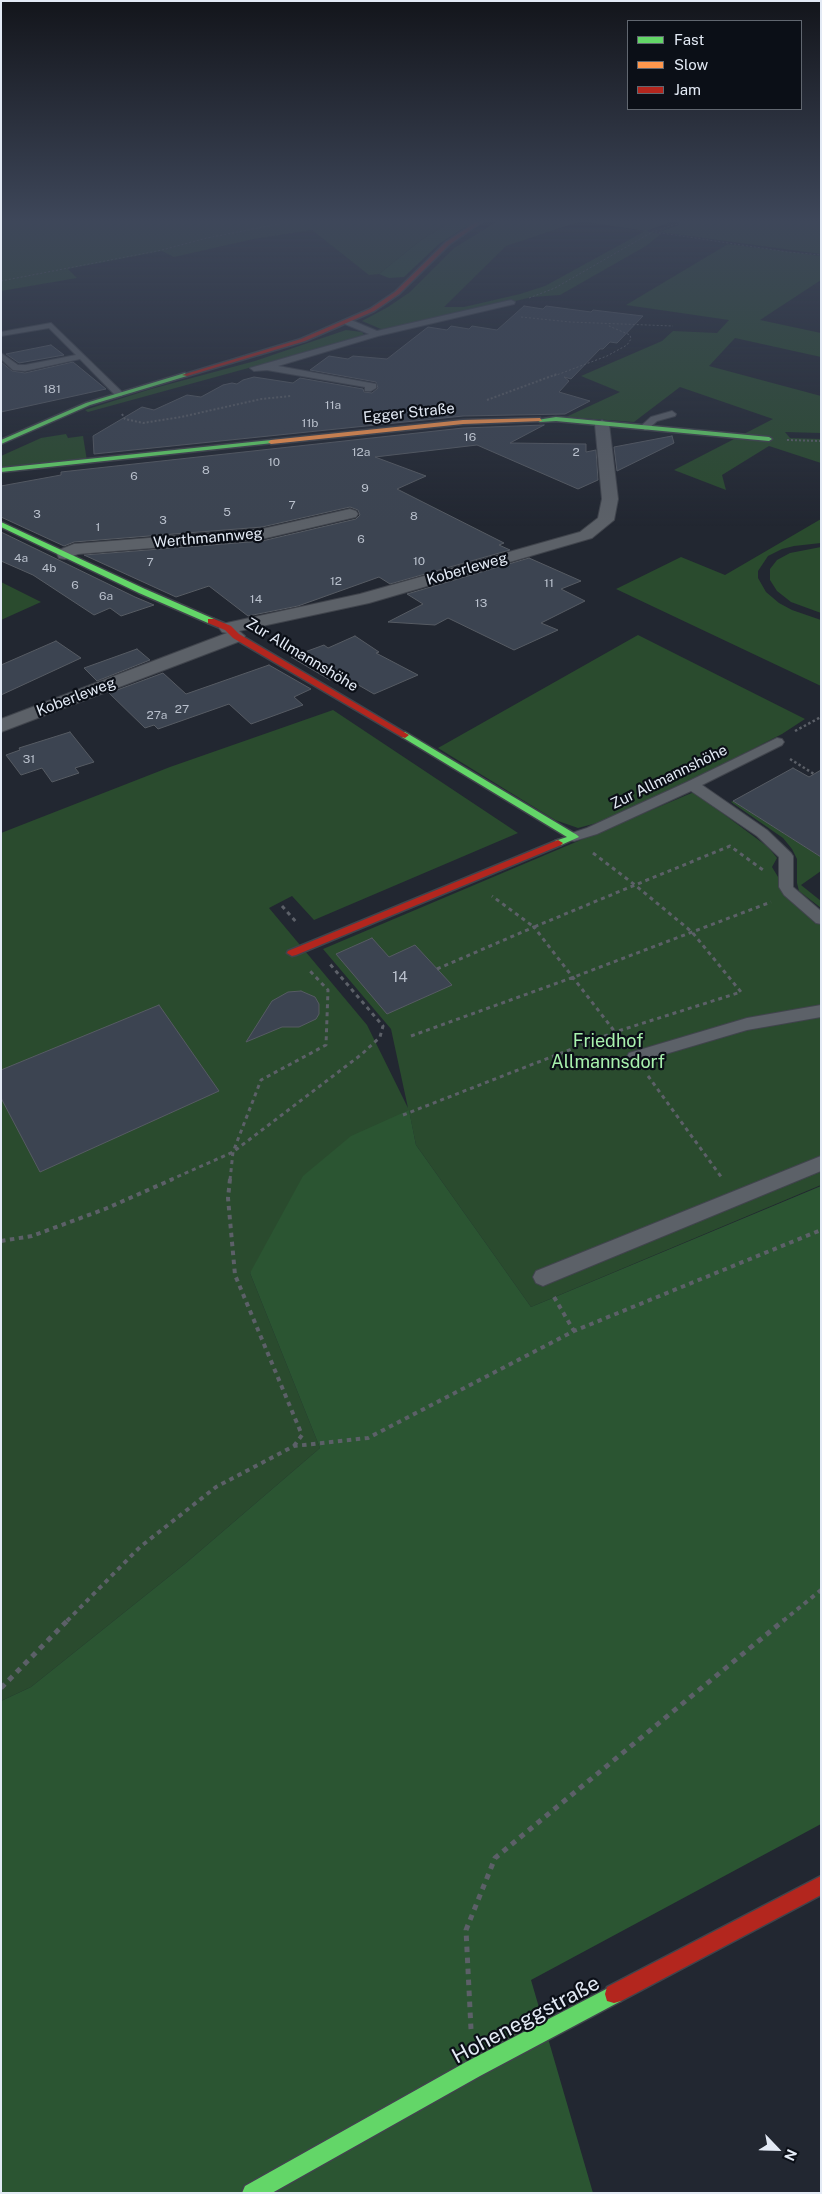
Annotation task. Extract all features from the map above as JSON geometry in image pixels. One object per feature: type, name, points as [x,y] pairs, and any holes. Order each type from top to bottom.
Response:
[{"type":"street","points":[[1,442],[88,404],[270,351],[348,322]]},
{"type":"street","name":"Egger Straße","points":[[1,470],[462,422],[556,419],[769,439]]},
{"type":"street","name":"Koberleweg","points":[[1,726],[232,632],[363,599],[586,535],[606,520],[610,499],[602,424]]},
{"type":"street","name":"Werthmannweg","points":[[65,554],[74,550],[95,547],[262,534],[350,514]]},
{"type":"street","name":"Zur Allmannshöhe","points":[[1,524],[232,632],[574,837]]},
{"type":"street","name":"Zur Allmannshöhe","points":[[292,953],[528,853],[574,837]]},
{"type":"street","name":"Hoheneggstraße","points":[[252,2193],[473,2069],[821,1886]]},
{"type":"lane","points":[[267,368],[376,334],[432,321]]},
{"type":"lane","points":[[348,322],[376,334]]},
{"type":"lane","points":[[1,334],[51,324],[119,394]]},
{"type":"lane","points":[[1,355],[16,368],[25,368],[82,356]]},
{"type":"lane","points":[[254,368],[267,368],[373,386],[368,389]]},
{"type":"lane","points":[[645,427],[654,419],[672,414]]},
{"type":"lane","name":"Zur Allmannshöhe","points":[[574,837],[610,823],[692,785],[777,742]]},
{"type":"lane","points":[[692,785],[762,833],[786,856],[788,891],[821,919]]},
{"type":"lane","points":[[635,1057],[747,1024],[821,1011]]},
{"type":"lane","points":[[543,1277],[821,1163]]},
{"type":"path","points":[[560,321],[673,326]]},
{"type":"path","points":[[462,422],[484,400],[606,356],[627,345],[631,339],[630,334],[610,326],[610,324]]},
{"type":"path","points":[[120,413],[125,419],[143,423],[181,418],[261,399],[291,396]]},
{"type":"path","points":[[769,439],[821,441]]},
{"type":"path","points":[[777,742],[821,717]]},
{"type":"path","points":[[403,1115],[615,1032],[741,992],[692,932],[635,884],[574,837]]},
{"type":"path","points":[[411,1036],[692,932],[788,891],[730,846],[635,884],[437,969]]},
{"type":"path","points":[[489,894],[534,927],[615,1032]]},
{"type":"path","points":[[1,1241],[32,1236],[105,1209],[233,1152],[362,1054],[380,1037],[382,1026],[313,944]]},
{"type":"path","points":[[292,953],[328,990],[326,1045],[261,1080],[233,1152],[228,1198],[235,1275],[302,1436],[294,1446]]},
{"type":"path","points":[[635,1057],[735,1197]]},
{"type":"path","points":[[1,1688],[140,1547],[216,1487],[294,1446],[368,1438],[574,1331],[821,1230]]},
{"type":"path","points":[[543,1277],[574,1331]]},
{"type":"path","points":[[473,2069],[466,1930],[495,1858],[821,1590]]},
{"type":"green space","points":[[363,321],[432,321],[388,332]]},
{"type":"green space","points":[[728,321],[767,321],[821,333],[821,357],[735,338],[709,366],[821,396],[821,433],[785,432],[790,438],[821,439],[821,463],[769,446],[722,475],[726,490],[674,470],[773,419],[680,387],[634,422],[566,417],[620,392],[581,376],[662,341],[673,331],[717,333]]},
{"type":"green space","points":[[346,330],[362,332],[365,336],[88,412],[85,410],[151,389],[255,361]]},
{"type":"green space","points":[[66,434],[68,438],[83,436],[87,461],[1,470],[1,456],[41,438]]},
{"type":"green space","points":[[821,519],[821,543],[794,546],[782,549],[768,556],[758,571],[758,578],[766,592],[779,603],[792,610],[821,620],[821,686],[616,589],[681,557],[725,575]]},
{"type":"green space","points":[[821,547],[821,613],[791,602],[777,591],[770,580],[770,569],[777,560],[790,553]]},
{"type":"green space","points":[[1,582],[41,602],[1,620]]},
{"type":"green space","points":[[638,635],[805,719],[782,734],[690,781],[608,820],[578,828],[555,820],[438,748]]},
{"type":"green space","name":"Friedhof Allmannsdorf","points":[[333,710],[518,833],[314,920],[292,896],[269,908],[367,1025],[408,1108],[391,1029],[323,949],[694,792],[768,847],[777,858],[772,867],[789,895],[821,924],[821,1185],[531,1307],[416,1145],[409,1111],[250,1273],[320,1448],[186,1563],[31,1687],[1,1701],[1,833],[170,767]]},
{"type":"green space","points":[[733,801],[821,857],[821,871],[801,885],[821,901],[821,908],[799,891],[797,859],[783,838],[731,802]]},
{"type":"green space","points":[[409,1110],[416,1145],[531,1307],[821,1186],[821,1824],[531,1980],[593,2193],[1,2193],[1,1701],[31,1687],[186,1563],[320,1448],[250,1273],[303,1176],[351,1136]]},
{"type":"building","points":[[507,321],[638,321],[617,343],[610,342],[603,349],[600,349],[571,379],[564,377],[569,381],[559,392],[590,401],[565,414],[463,416],[94,454],[93,436],[142,407],[154,410],[187,395],[201,397],[223,385],[237,384],[254,377],[293,383],[300,378],[363,389],[364,392],[372,393],[378,388],[376,382],[310,370],[329,356],[348,359],[353,356],[387,359],[428,327],[447,330],[451,326],[469,329],[472,326],[497,330]]},
{"type":"building","points":[[51,345],[64,355],[19,363],[6,354]]},
{"type":"building","points":[[1,362],[12,371],[25,373],[73,362],[106,389],[1,412]]},
{"type":"building","points":[[544,425],[510,443],[586,444],[586,452],[596,450],[598,480],[578,489],[477,445],[375,457],[426,476],[397,489],[504,543],[499,545],[510,550],[390,584],[379,577],[298,606],[248,616],[209,586],[176,597],[84,555],[262,541],[356,519],[360,515],[358,510],[350,507],[262,527],[74,542],[64,546],[1,517],[1,486],[61,475],[61,472],[463,428]]},
{"type":"building","points":[[672,436],[674,443],[617,471],[614,447]]},
{"type":"building","points":[[1,532],[154,605],[121,616],[110,608],[94,615],[33,575],[1,561]]},
{"type":"building","points":[[529,558],[581,581],[561,589],[585,601],[541,623],[558,630],[514,650],[448,618],[435,625],[388,622],[423,604],[407,594]]},
{"type":"building","points":[[355,636],[379,652],[376,653],[418,675],[374,694],[341,675],[330,680],[291,657],[324,645],[328,648]]},
{"type":"building","points":[[56,641],[81,658],[1,695],[1,665]]},
{"type":"building","points":[[137,649],[150,660],[97,681],[84,668]]},
{"type":"building","points":[[269,665],[311,689],[294,697],[303,705],[251,724],[229,704],[158,729],[154,725],[145,728],[109,693],[163,673],[186,694]]},
{"type":"building","points":[[70,732],[94,762],[75,768],[79,773],[52,782],[42,768],[21,775],[6,755],[20,750],[19,748]]},
{"type":"building","points":[[793,768],[809,777],[821,770],[821,857],[733,801]]},
{"type":"building","points":[[372,938],[389,957],[415,945],[452,985],[387,1014],[336,954]]},
{"type":"building","points":[[301,991],[315,997],[319,1004],[319,1014],[316,1019],[299,1027],[282,1027],[246,1042],[272,1001],[288,992]]},
{"type":"building","points":[[159,1005],[219,1091],[40,1172],[1,1098],[1,1070]]},
{"type":"traffic: fast","points":[[1,442],[88,404],[185,375]]},
{"type":"traffic: fast","points":[[540,420],[556,419],[769,439]]},
{"type":"traffic: fast","points":[[1,470],[271,442]]},
{"type":"traffic: fast","points":[[1,524],[142,591],[211,621]]},
{"type":"traffic: fast","points":[[405,735],[574,837],[558,843]]},
{"type":"traffic: fast","points":[[252,2193],[473,2069],[614,1994]]},
{"type":"traffic: slow","points":[[271,442],[463,422],[540,420]]},
{"type":"traffic: jam","points":[[185,375],[303,340],[346,321]]},
{"type":"traffic: jam","points":[[211,621],[228,628],[236,636],[405,735]]},
{"type":"traffic: jam","points":[[292,953],[558,843]]},
{"type":"traffic: jam","points":[[614,1994],[821,1885]]}]
